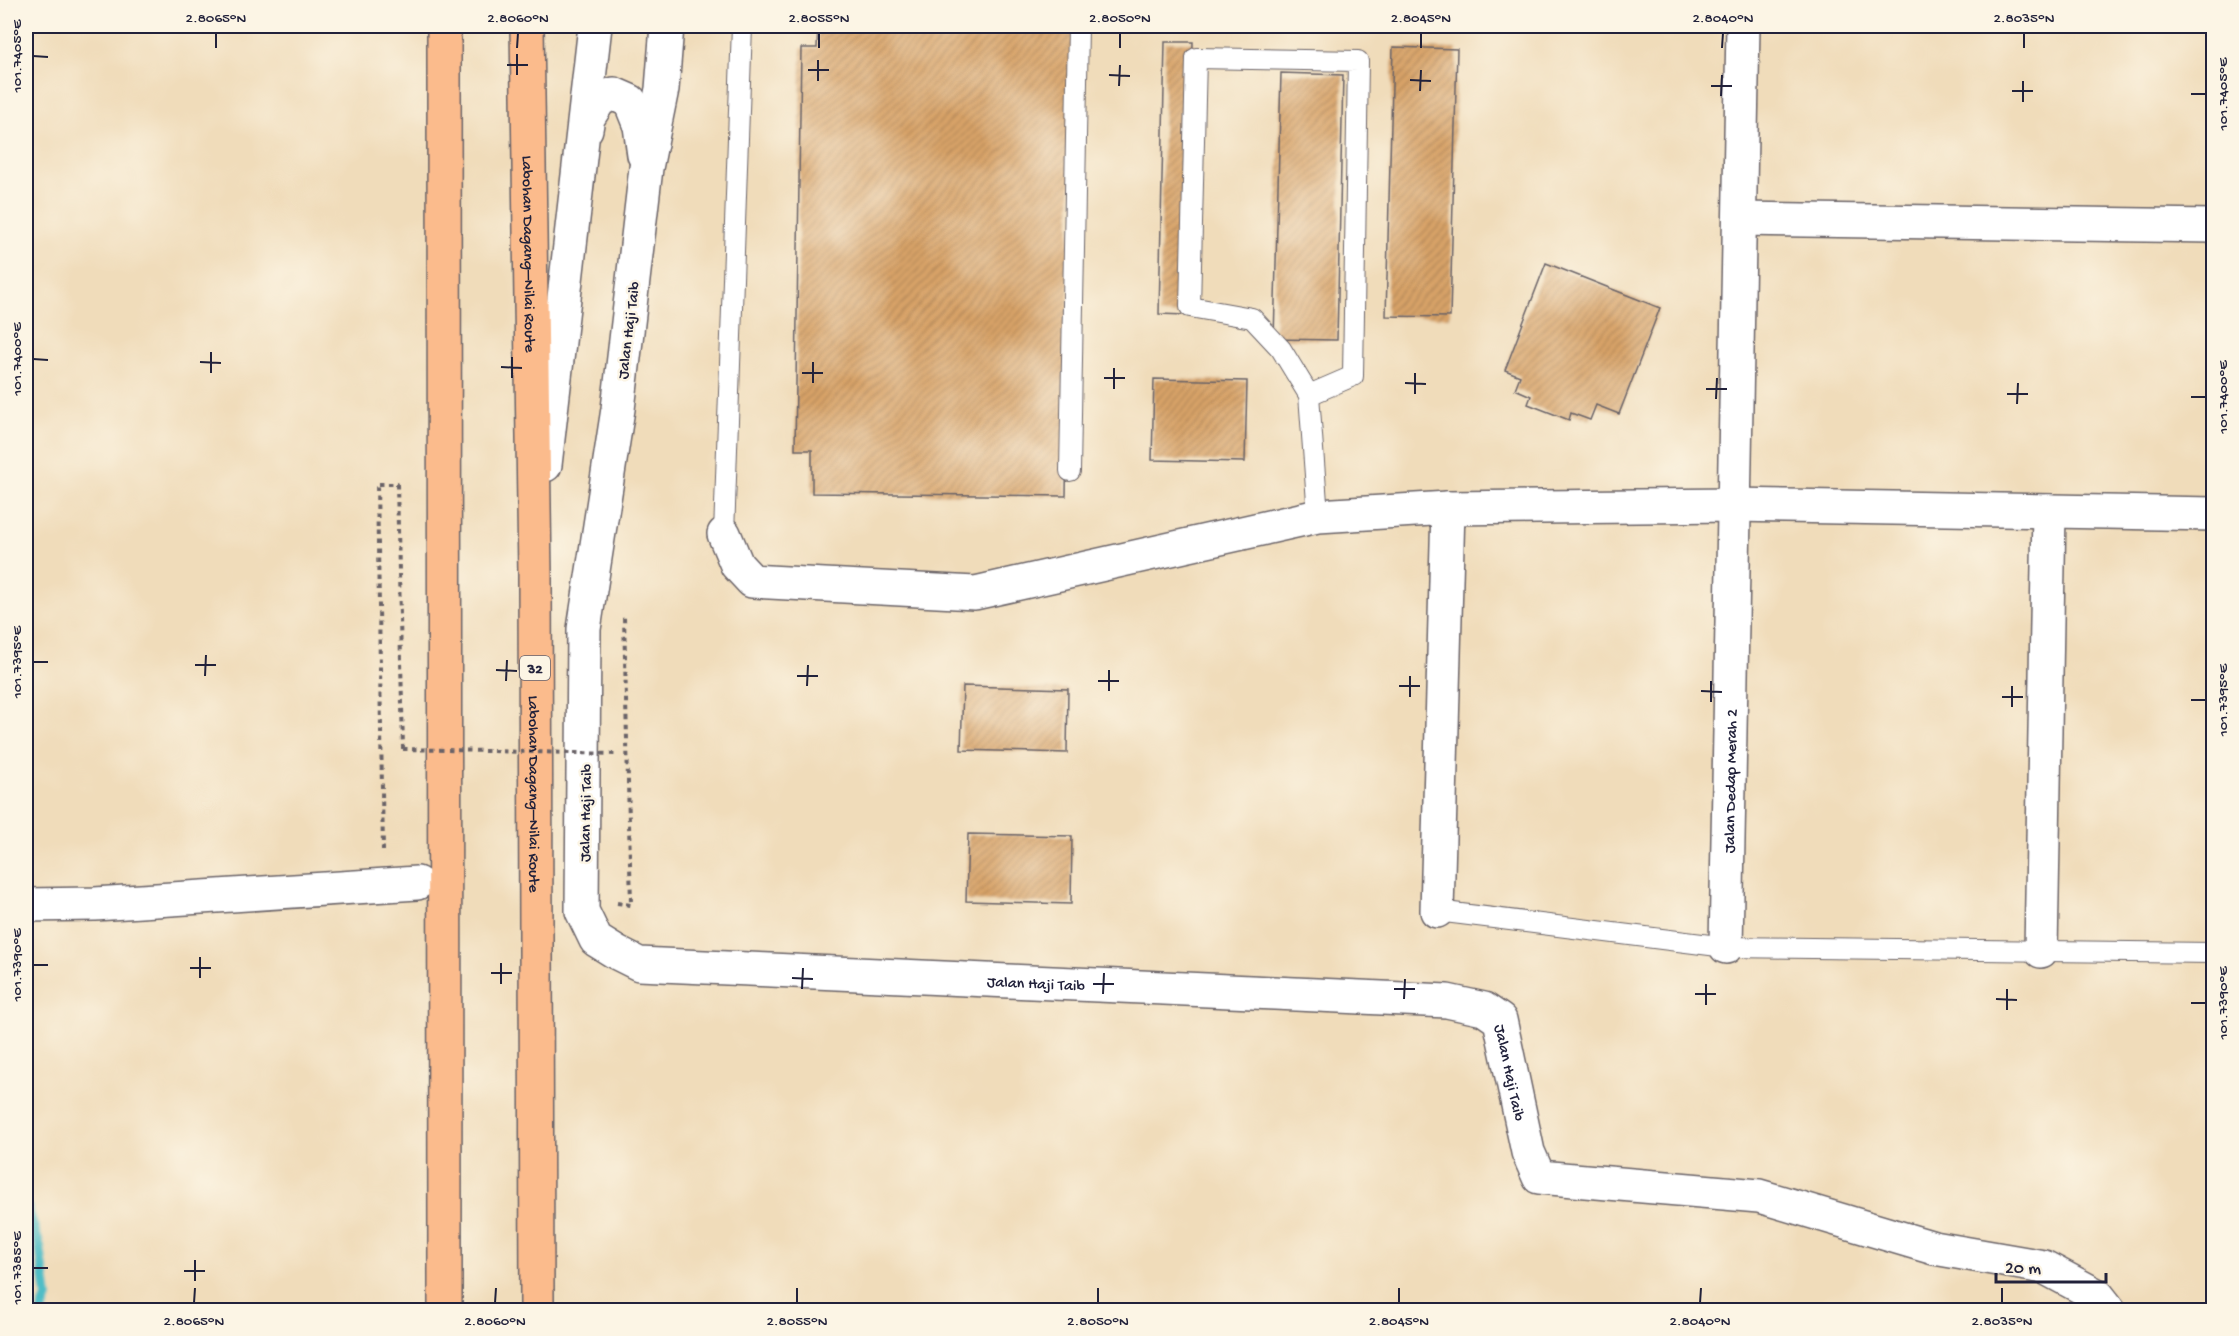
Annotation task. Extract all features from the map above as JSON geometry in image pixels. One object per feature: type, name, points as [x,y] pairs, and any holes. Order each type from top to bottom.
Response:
[{"type":"main road","points":[[444,26],[445,1311]]},
{"type":"main road","name":"Labohan Dagang–Nilai Route","points":[[527,26],[535,575],[537,1311]]},
{"type":"street","points":[[535,575],[552,392],[595,26]]},
{"type":"street","points":[[646,168],[663,89],[667,26]]},
{"type":"street","name":"Jalan Dedap Merah 2","points":[[1726,947],[1743,26]]},
{"type":"street","points":[[577,178],[588,118],[600,99],[614,94],[630,101],[640,126],[646,168]]},
{"type":"street","name":"Jalan Haji Taib","points":[[646,168],[618,409],[584,629],[582,911],[596,940],[639,964],[1447,1001],[1484,1009],[1500,1020],[1528,1152],[1539,1177],[1760,1196],[1934,1248],[2044,1267],[2097,1296],[2109,1311]]},
{"type":"street","points":[[1740,219],[2214,226]]},
{"type":"street","points":[[724,534],[737,565],[752,581],[975,593],[1318,516],[1448,508],[1734,505],[2214,514]]},
{"type":"street","points":[[1437,911],[1448,508]]},
{"type":"street","points":[[2041,951],[2049,511]]},
{"type":"street","points":[[26,905],[95,904],[417,883]]},
{"type":"lane","points":[[724,534],[742,26]]},
{"type":"lane","points":[[1070,471],[1078,26]]},
{"type":"lane","points":[[1309,395],[1353,376],[1358,61],[1196,58],[1190,307],[1252,318],[1281,349],[1309,395],[1318,516]]},
{"type":"lane","points":[[1437,911],[1726,947],[2214,953]]},
{"type":"path","points":[[384,885],[377,484],[397,484],[403,749],[616,754],[616,765]]},
{"type":"path","points":[[612,902],[631,905],[624,616]]},
{"type":"building","points":[[818,26],[1073,26],[1066,496],[812,493],[812,450],[795,450],[801,48],[817,48]]},
{"type":"building","points":[[1165,42],[1193,42],[1186,315],[1159,314]]},
{"type":"building","points":[[1393,47],[1457,49],[1450,317],[1386,316]]},
{"type":"building","points":[[1281,73],[1343,75],[1337,340],[1274,339]]},
{"type":"building","points":[[1546,263],[1660,308],[1619,414],[1596,405],[1590,420],[1571,413],[1569,420],[1528,404],[1531,396],[1515,389],[1520,376],[1505,370]]},
{"type":"building","points":[[1154,379],[1247,381],[1245,462],[1152,460]]},
{"type":"building","points":[[963,686],[1068,689],[1067,753],[961,750]]},
{"type":"building","points":[[968,834],[1072,836],[1071,904],[966,901]]},
{"type":"waterway","points":[[26,1206],[40,1247],[47,1297],[42,1310]]}]
